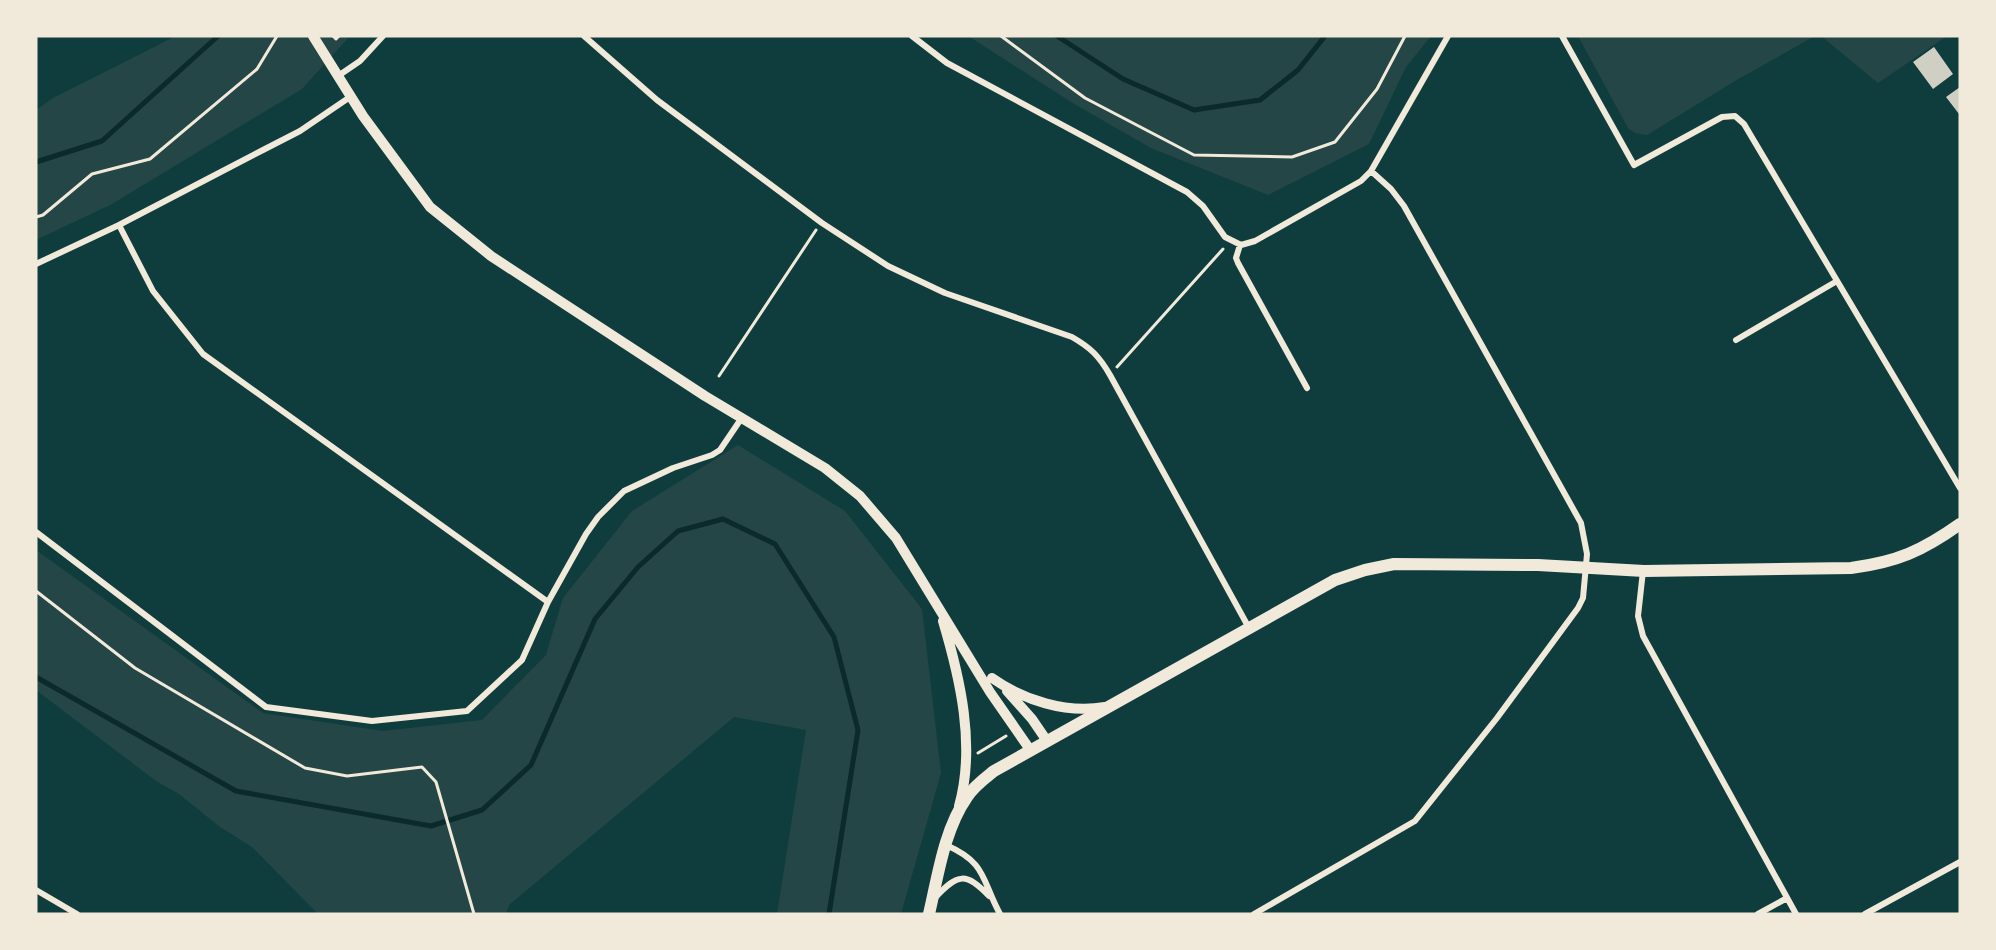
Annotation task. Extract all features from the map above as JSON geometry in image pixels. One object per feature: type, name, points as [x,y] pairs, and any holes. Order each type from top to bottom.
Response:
[{"type":"main road","points":[[930,908],[954,820],[967,797],[980,782],[994,771],[1335,580],[1394,564],[1538,565],[1644,571],[1851,568],[1881,564],[1909,555],[1933,543],[1960,524]]},
{"type":"street","points":[[313,36],[350,97],[430,207],[491,256],[741,419],[825,468],[860,496],[896,538],[990,692],[1030,751]]},
{"type":"street","points":[[338,76],[360,61],[383,36]]},
{"type":"street","points":[[584,36],[657,100],[822,223],[888,266],[945,293],[1072,337],[1089,347],[1101,360],[1110,375],[1249,628]]},
{"type":"street","points":[[912,36],[947,63],[1187,192],[1203,206],[1230,241],[1240,245],[1256,241],[1361,181],[1371,171],[1449,36]]},
{"type":"street","points":[[1562,36],[1634,165],[1722,117],[1735,116],[1744,124],[1960,488]]},
{"type":"street","points":[[36,264],[119,225],[300,130],[350,97]]},
{"type":"street","points":[[1254,914],[1415,821],[1497,718],[1570,621],[1583,598],[1587,545],[1581,523],[1404,206],[1391,189],[1371,171]]},
{"type":"street","points":[[119,225],[153,291],[203,354],[548,602]]},
{"type":"street","points":[[1240,245],[1236,258],[1238,263],[1307,388]]},
{"type":"street","points":[[1736,340],[1837,281]]},
{"type":"street","points":[[36,532],[266,706],[372,721],[467,711],[522,660],[548,602],[586,534],[609,504],[624,491],[673,468],[712,455],[720,450],[741,419]]},
{"type":"street","points":[[1644,571],[1638,616],[1643,636],[1796,914]]},
{"type":"street","points":[[939,608],[962,705],[965,736],[965,780],[954,820]]},
{"type":"street","points":[[966,651],[1014,699],[1047,741]]},
{"type":"street","points":[[992,678],[1015,692],[1053,704],[1090,710],[1110,707]]},
{"type":"street","points":[[946,845],[971,858],[978,866],[1000,914]]},
{"type":"street","points":[[1865,914],[1960,862]]},
{"type":"street","points":[[930,908],[952,881],[962,878],[976,882],[992,899]]},
{"type":"street","points":[[36,890],[77,914]]},
{"type":"street","points":[[1758,914],[1787,898]]},
{"type":"path","points":[[36,218],[92,174],[150,159],[256,69],[277,36]]},
{"type":"path","points":[[333,36],[336,39],[339,36]]},
{"type":"path","points":[[1001,36],[1085,98],[1194,155],[1292,157],[1335,142],[1377,89],[1405,36]]},
{"type":"path","points":[[718,376],[822,223]]},
{"type":"path","points":[[1110,375],[1230,241]]},
{"type":"path","points":[[36,591],[135,668],[305,768],[347,776],[422,767],[436,782],[474,914]]},
{"type":"path","points":[[974,756],[1011,734]]},
{"type":"shaded area","points":[[176,36],[350,36],[302,89],[112,204],[36,240],[36,110],[53,98]]},
{"type":"shaded area","points":[[968,36],[1431,36],[1406,67],[1369,144],[1268,195],[1151,148],[1076,105]]},
{"type":"shaded area","points":[[1578,36],[1815,36],[1735,81],[1647,135],[1635,133],[1628,128]]},
{"type":"shaded area","points":[[1821,36],[1947,36],[1878,83]]},
{"type":"shaded area","points":[[738,445],[845,511],[922,609],[941,773],[901,914],[777,914],[806,730],[734,717],[509,905],[506,914],[318,914],[252,847],[220,827],[179,794],[156,781],[36,690],[36,550],[263,713],[383,731],[482,720],[546,655],[563,598],[632,511]]},
{"type":"building","points":[[1934,47],[1953,74],[1933,89],[1913,62]]},
{"type":"building","points":[[1960,87],[1960,113],[1959,114],[1946,97]]},
{"type":"waterway","points":[[36,162],[102,141],[218,36]]},
{"type":"waterway","points":[[1057,36],[1123,79],[1194,110],[1260,100],[1298,70],[1325,36]]},
{"type":"waterway","points":[[36,677],[236,791],[431,826],[482,810],[531,765],[595,619],[638,567],[678,531],[723,519],[775,544],[834,637],[858,730],[829,914]]}]
